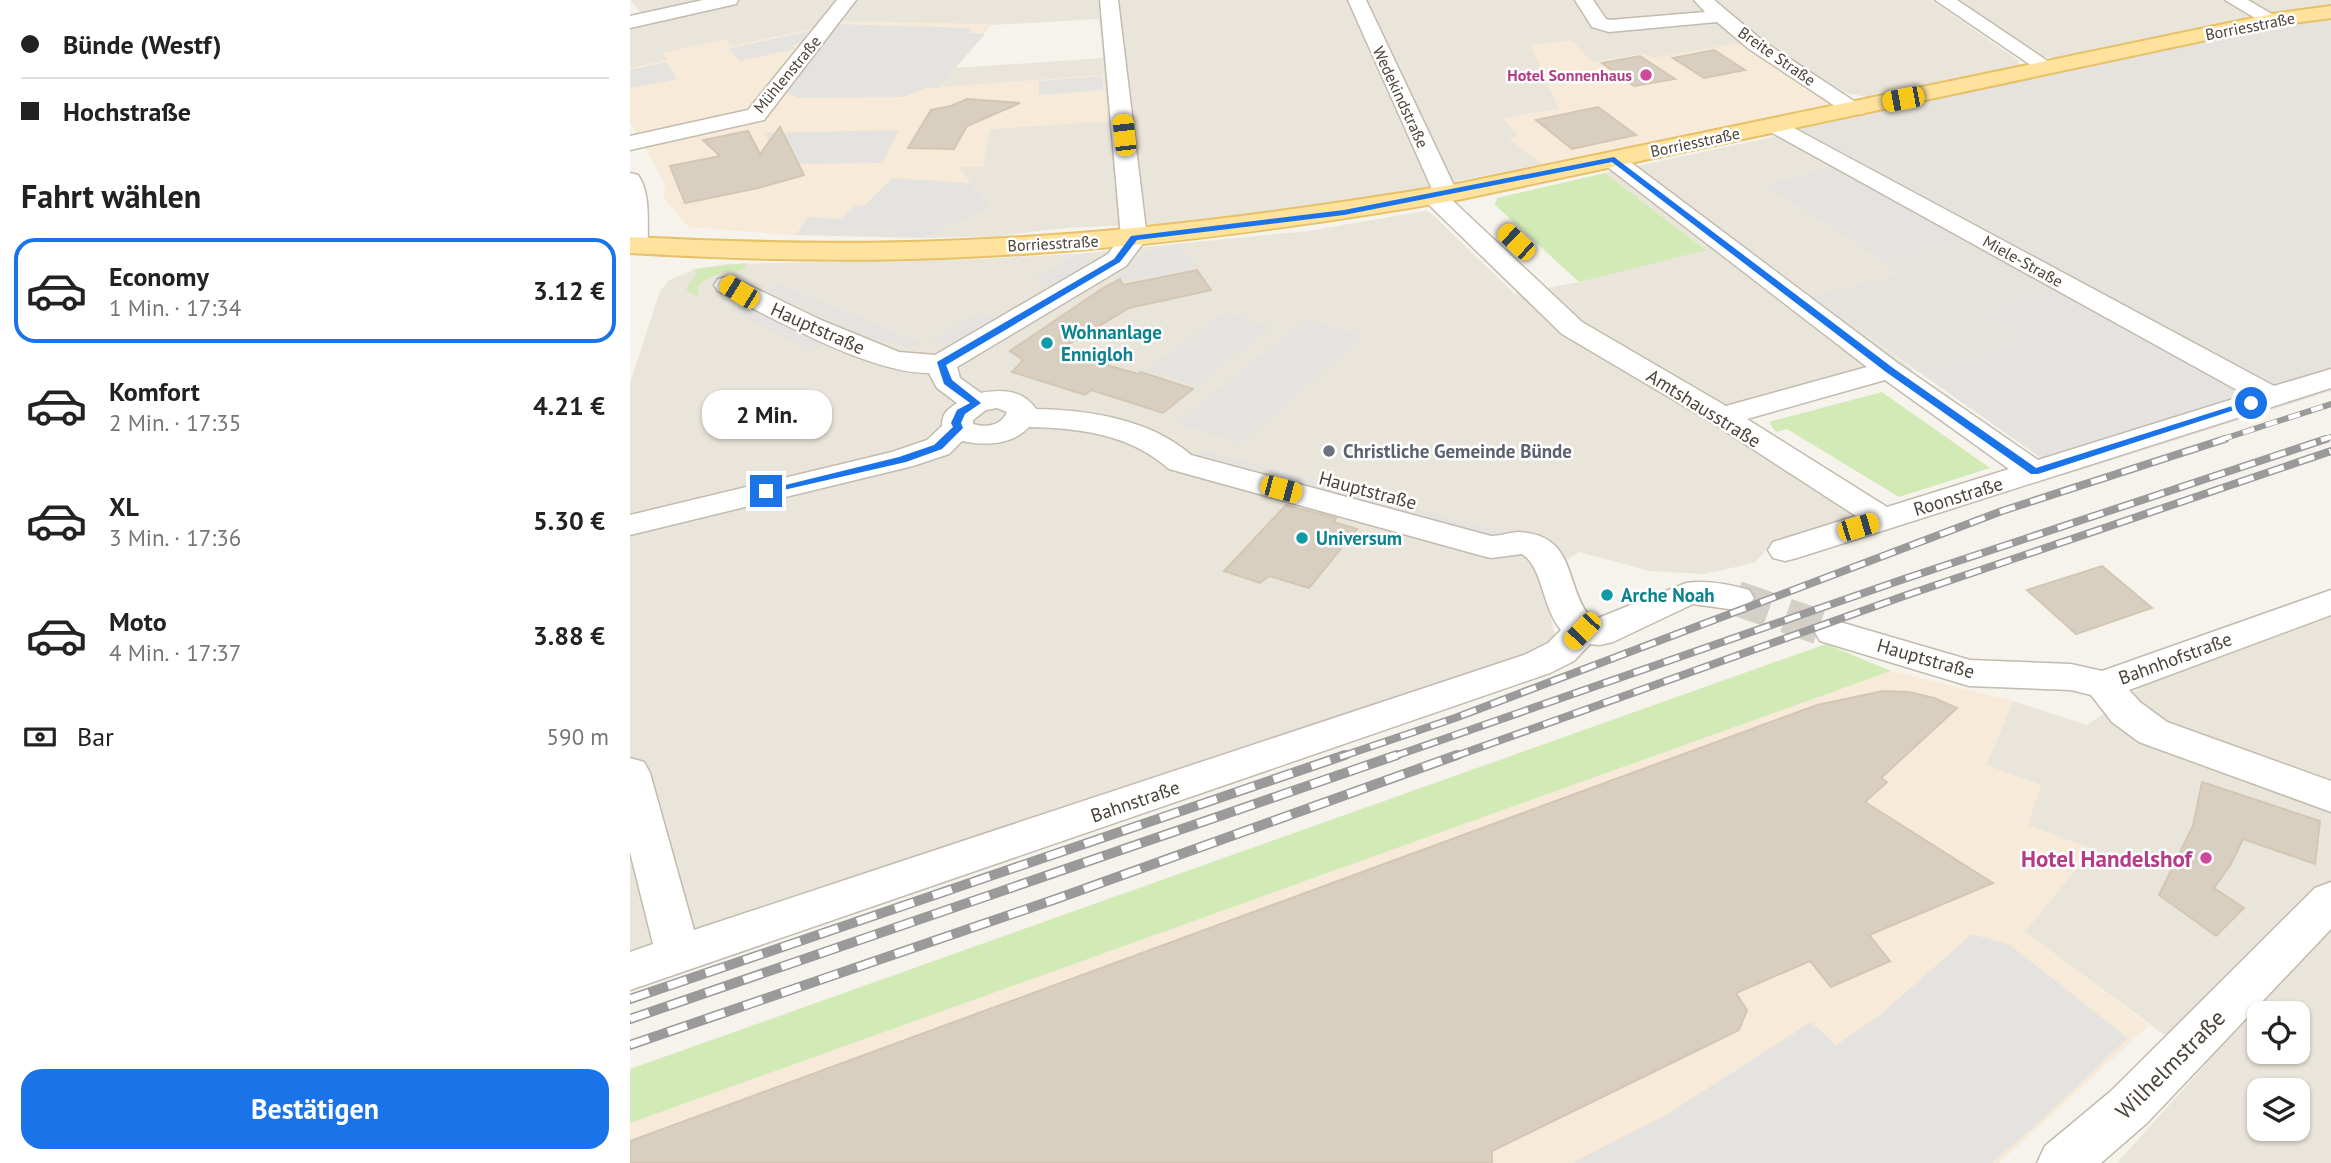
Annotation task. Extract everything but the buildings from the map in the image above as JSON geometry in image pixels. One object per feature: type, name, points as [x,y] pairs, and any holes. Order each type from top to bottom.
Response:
[{"type":"main road","name":"Borriesstraße","points":[[632,253],[882,250],[1134,238],[1344,213],[1614,160],[2273,20],[2331,12]]},
{"type":"street","points":[[630,22],[729,0]]},
{"type":"street","name":"Mühlenstraße","points":[[630,143],[756,114],[847,0]]},
{"type":"street","points":[[630,526],[902,459],[938,447],[967,415],[947,382],[941,364],[1117,260],[1134,238],[1109,0]]},
{"type":"street","name":"Wedekindstraße","points":[[1357,0],[1447,194]]},
{"type":"street","points":[[1584,0],[1599,23],[1609,26],[1722,16]]},
{"type":"street","name":"Breite Straße","points":[[1703,0],[1756,45],[1855,109]]},
{"type":"street","points":[[1944,0],[2048,68]]},
{"type":"street","points":[[2234,0],[2273,20]]},
{"type":"street","name":"Miele-Straße","points":[[1775,125],[2271,397]]},
{"type":"street","points":[[1614,160],[1889,370],[2035,472]]},
{"type":"street","points":[[630,180],[634,197],[632,253]]},
{"type":"street","points":[[1447,194],[1532,257]]},
{"type":"street","name":"Amtshausstraße","points":[[1447,194],[1542,282],[1572,328],[1722,416],[1883,519]]},
{"type":"street","name":"Hauptstraße","points":[[727,285],[811,326],[891,359],[915,364],[941,364]]},
{"type":"street","points":[[1722,416],[1889,370]]},
{"type":"street","name":"Roonstraße","points":[[1784,550],[2331,378]]},
{"type":"street","name":"Hauptstraße","points":[[967,415],[997,399],[1015,403],[1023,412],[1021,418],[1053,417],[1100,425],[1169,449],[1180,462],[1491,547],[1519,543],[1545,554],[1552,564],[1567,614],[1582,631]]},
{"type":"street","points":[[1582,631],[1600,633],[1686,594],[1718,594],[1735,598]]},
{"type":"street","name":"Bahnhofstraße","points":[[2331,602],[2104,685],[2126,712],[2153,732],[2331,797]]},
{"type":"street","name":"Bahnstraße","points":[[630,971],[1537,664],[1561,652],[1582,631]]},
{"type":"street","name":"Hauptstraße","points":[[1833,632],[1969,673],[2071,677],[2104,685]]},
{"type":"street","points":[[630,773],[679,956]]},
{"type":"street","name":"Wilhelmstraße","points":[[2063,1163],[2129,1107],[2331,900]]},
{"type":"shaded area","points":[[630,0],[1931,0],[2018,60],[2019,65],[1867,97],[1846,93],[1762,40],[1654,58],[1644,54],[1592,62],[1572,41],[1531,45],[1559,109],[1503,118],[1519,136],[1510,139],[1542,164],[1291,211],[1161,226],[1150,224],[1065,228],[998,236],[925,238],[991,207],[958,167],[990,129],[1107,121],[1103,76],[938,88],[955,68],[1103,58],[1099,19],[992,25],[812,29],[733,46],[664,53],[668,60],[630,68],[630,17],[642,14]]},
{"type":"shaded area","points":[[1956,0],[2331,0],[2331,6],[2284,11],[2054,58],[2039,56]]},
{"type":"shaded area","points":[[2331,18],[2331,391],[2065,475],[1811,296],[1902,273],[1765,185],[1851,161],[1794,130],[2283,24]]},
{"type":"shaded area","points":[[837,21],[992,24],[939,87],[1104,75],[1107,121],[990,129],[983,167],[958,167],[991,207],[925,238],[791,235],[688,227],[664,198],[665,183],[630,122],[630,68],[668,60],[663,53],[725,39],[733,46],[812,29],[830,29]]},
{"type":"shaded area","points":[[836,24],[972,28],[968,33],[985,34],[938,88],[925,88],[904,97],[799,98],[784,91]]},
{"type":"shaded area","points":[[809,31],[800,43],[792,45],[795,49],[740,61],[728,49]]},
{"type":"shaded area","points":[[1572,41],[1592,62],[1644,54],[1654,58],[1742,43],[1828,99],[1827,105],[1542,164],[1509,138],[1519,136],[1502,118],[1559,109],[1530,45]]},
{"type":"shaded area","points":[[667,62],[677,79],[630,88],[630,70]]},
{"type":"shaded area","points":[[1103,76],[1103,90],[1039,95],[1039,81]]},
{"type":"shaded area","points":[[899,130],[882,163],[780,164],[764,133]]},
{"type":"shaded area","points":[[1777,136],[1833,166],[1766,185],[1903,273],[1812,296],[1914,370],[1720,426],[1842,505],[1851,514],[1842,522],[1775,541],[1754,563],[1704,574],[1650,571],[1579,552],[1541,577],[1555,635],[1552,641],[1538,651],[630,956],[630,383],[660,291],[668,281],[695,269],[727,264],[980,259],[1075,254],[1308,231],[1425,211],[1432,214],[1515,294],[1579,282],[1705,249],[1605,173]]},
{"type":"shaded area","points":[[1828,167],[1956,238],[1883,261],[1765,185]]},
{"type":"shaded area","points":[[892,178],[971,183],[991,207],[925,238],[796,235],[808,217],[841,219],[856,205],[864,206]]},
{"type":"shaded area","points":[[1179,243],[1197,270],[1111,282],[1147,253]]},
{"type":"shaded area","points":[[1077,254],[1098,262],[1056,287],[1033,279]]},
{"type":"shaded area","points":[[780,284],[907,337],[923,341],[910,348],[864,336],[765,291]]},
{"type":"shaded area","points":[[2057,290],[2242,397],[2050,460],[1923,374],[2001,353],[2030,339],[1985,314]]},
{"type":"shaded area","points":[[746,302],[831,342],[813,351],[729,310]]},
{"type":"shaded area","points":[[980,312],[996,319],[946,348],[928,341]]},
{"type":"shaded area","points":[[1226,312],[1272,327],[1197,386],[1145,370]]},
{"type":"shaded area","points":[[1307,319],[1364,336],[1241,444],[1176,423]]},
{"type":"shaded area","points":[[1209,452],[1494,530],[1501,535],[1482,541],[1190,456]]},
{"type":"shaded area","points":[[2331,616],[2331,1163],[2117,1163],[2205,1065],[2025,932],[2027,825],[1986,765],[2013,701],[2087,725],[2141,687]]},
{"type":"shaded area","points":[[1891,671],[2013,701],[1986,765],[2041,785],[2028,825],[2093,849],[2025,932],[2149,1025],[1999,1163],[630,1163],[630,1123]]},
{"type":"shaded area","points":[[1972,934],[2010,945],[2128,1038],[2042,1120],[1992,1163],[1572,1163],[1666,1115],[1811,1022],[1836,1045],[1880,1015]]},
{"type":"green space","points":[[1605,173],[1706,250],[1579,282],[1495,205],[1497,198]]},
{"type":"green space","points":[[746,263],[745,270],[720,273],[703,281],[698,285],[698,296],[688,292],[686,288],[697,275],[695,269]]},
{"type":"green space","points":[[1882,392],[1990,468],[1899,497],[1787,429],[1776,432],[1769,422]]},
{"type":"green space","points":[[1826,644],[1891,671],[630,1123],[630,1069]]},
{"type":"tunnel","points":[[1736,598],[1833,632]]},
{"type":"railway","points":[[2220,440],[2331,404]]},
{"type":"railway","points":[[2321,440],[2331,437]]},
{"type":"railway","points":[[1340,757],[1455,718],[2002,511],[2225,439]]},
{"type":"railway","points":[[1392,757],[1904,579],[2326,439]]},
{"type":"railway","points":[[1453,757],[1904,596],[2331,451]]},
{"type":"railway","points":[[630,999],[1345,755]]},
{"type":"railway","points":[[630,1019],[1397,755]]},
{"type":"railway","points":[[630,1045],[1056,899],[1457,755]]},
{"type":"place","name":"Hotel Sonnenhaus","points":[[1646,75]]},
{"type":"place","name":"Wohnanlage Ennigloh","points":[[1047,343]]},
{"type":"place","name":"Christliche Gemeinde Bünde","points":[[1329,451]]},
{"type":"place","name":"Universum","points":[[1302,538]]},
{"type":"place","name":"Arche Noah","points":[[1607,595]]},
{"type":"place","name":"Hotel Handelshof","points":[[2206,858]]},
{"type":"route","points":[[766,491],[902,459],[938,447],[958,428],[957,417],[961,412],[976,403],[947,382],[941,364],[1096,274],[1117,260],[1134,238],[1344,213],[1614,160],[1889,370],[2035,472],[2251,403]]}]
